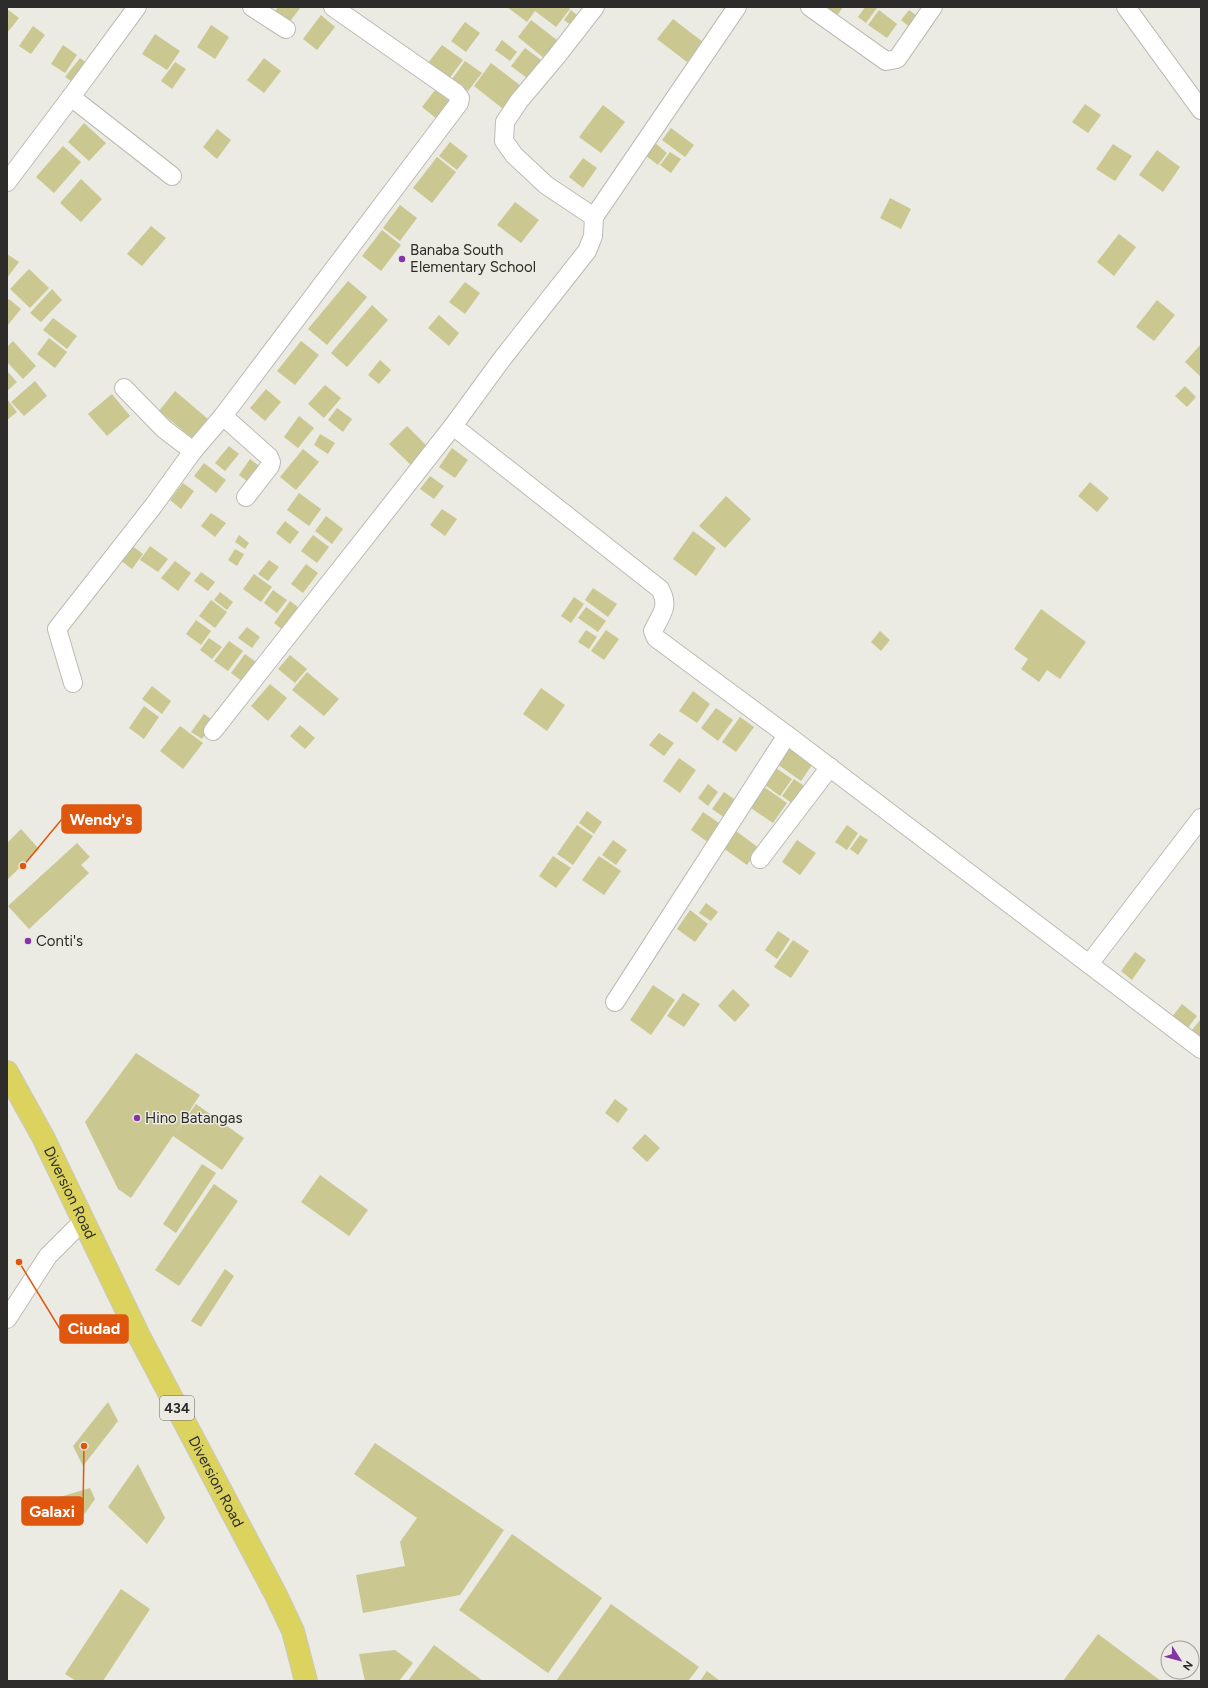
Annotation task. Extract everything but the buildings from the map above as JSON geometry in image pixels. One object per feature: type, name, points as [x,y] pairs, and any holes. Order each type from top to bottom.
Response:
[{"type":"highway","name":"Diversion Road","points":[[7,1072],[43,1137],[165,1387],[242,1528],[276,1595],[293,1630],[306,1681]]},
{"type":"street","points":[[7,182],[137,7]]},
{"type":"street","points":[[252,7],[286,29]]},
{"type":"street","points":[[73,683],[57,629],[154,506],[193,452],[223,416],[459,103],[460,98],[456,94],[333,7]]},
{"type":"street","points":[[594,217],[546,185],[514,155],[504,141],[505,122],[519,101],[556,58],[595,7]]},
{"type":"street","points":[[213,731],[453,426],[502,359],[586,252],[593,236],[594,217],[737,7]]},
{"type":"street","points":[[810,7],[886,61],[891,61],[897,59],[932,7]]},
{"type":"street","points":[[1126,7],[1201,110]]},
{"type":"street","points":[[71,97],[172,176]]},
{"type":"street","points":[[124,388],[164,429],[193,452]]},
{"type":"street","points":[[223,416],[269,457],[271,462],[270,466],[246,497]]},
{"type":"street","points":[[453,426],[660,589],[665,599],[665,607],[653,631],[656,638],[788,735],[1201,1049]]},
{"type":"street","points":[[615,1002],[788,735]]},
{"type":"street","points":[[760,859],[830,767]]},
{"type":"street","points":[[1089,964],[1201,818]]},
{"type":"street","points":[[7,1319],[48,1256],[83,1221]]},
{"type":"place","name":"Banaba South Elementary School","points":[[402,259]]},
{"type":"place","name":"Wendy's","points":[[23,866]]},
{"type":"place","name":"Conti's","points":[[28,941]]},
{"type":"place","name":"Hino Batangas","points":[[137,1118]]},
{"type":"place","name":"Ciudad","points":[[19,1262]]},
{"type":"place","name":"Galaxi","points":[[84,1446]]}]
